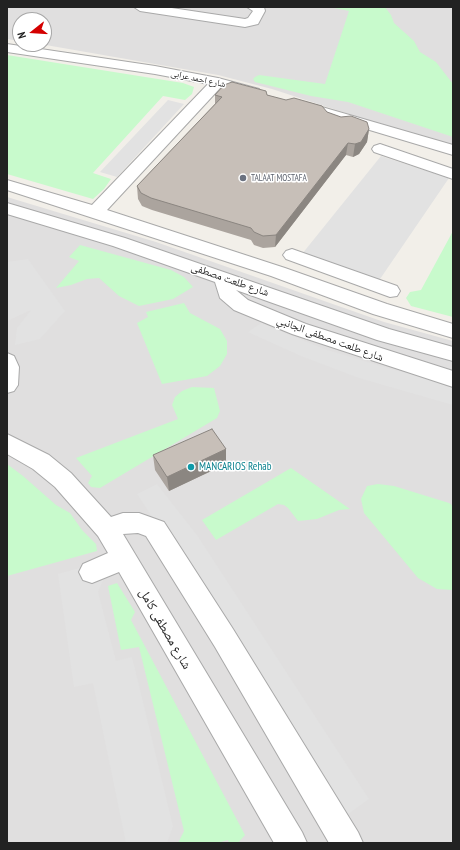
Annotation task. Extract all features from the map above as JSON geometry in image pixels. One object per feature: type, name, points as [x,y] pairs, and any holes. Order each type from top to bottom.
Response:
[{"type":"street","points":[[140,7],[245,23],[253,21],[259,12],[259,10],[253,7]]},
{"type":"street","name":"شارع احمد عرابى","points":[[7,48],[94,60],[218,82],[270,97]]},
{"type":"street","points":[[95,212],[218,82]]},
{"type":"street","points":[[291,103],[453,150]]},
{"type":"street","points":[[380,149],[453,174]]},
{"type":"street","name":"شارع طلعت مصطفى","points":[[7,185],[278,272],[380,309],[453,330]]},
{"type":"street","name":"شارع طلعت مصطفى","points":[[7,208],[119,242],[384,335],[453,354]]},
{"type":"street","points":[[292,255],[390,292]]},
{"type":"street","name":"شارع طلعت مصطفى الجانبي","points":[[223,278],[227,293],[241,305],[299,329],[372,354],[453,379]]},
{"type":"street","points":[[7,362],[9,367],[7,385]]},
{"type":"street","name":"شارع مصطفى كامل","points":[[7,443],[40,462],[63,480],[107,529],[291,843]]},
{"type":"street","points":[[107,529],[123,523],[139,523],[154,529],[224,638],[347,843]]},
{"type":"street","points":[[92,572],[124,558]]},
{"type":"shaded area","points":[[7,7],[453,7],[453,148],[272,89],[218,75],[52,46],[52,12],[12,12],[12,40],[7,39]]},
{"type":"shaded area","points":[[168,100],[184,104],[117,177],[100,172]]},
{"type":"shaded area","points":[[381,156],[449,178],[378,282],[302,254]]},
{"type":"shaded area","points":[[7,197],[156,242],[384,322],[453,341],[453,843],[7,843]]},
{"type":"shaded area","points":[[28,259],[65,311],[40,339],[15,345],[17,328],[31,310],[7,321],[7,262]]},
{"type":"shaded area","points":[[261,323],[324,349],[394,370],[453,384],[453,405],[359,378],[301,356],[248,332]]},
{"type":"shaded area","points":[[157,484],[197,535],[369,799],[347,815],[137,494]]},
{"type":"shaded area","points":[[90,565],[104,578],[98,592],[116,661],[132,657],[173,826],[167,843],[126,843],[93,683],[74,687],[58,574]]},
{"type":"green space","points":[[330,7],[385,7],[391,15],[394,23],[414,41],[420,52],[436,62],[453,84],[453,137],[348,102],[311,96],[255,82],[253,79],[259,75],[325,84],[349,11]]},
{"type":"green space","points":[[7,55],[183,83],[194,87],[192,94],[185,100],[163,96],[93,173],[111,179],[104,189],[93,199],[7,174]]},
{"type":"green space","points":[[453,231],[453,317],[411,306],[406,298],[410,292],[421,290]]},
{"type":"green space","points":[[80,245],[171,270],[184,277],[193,287],[173,299],[139,306],[119,296],[99,278],[87,279],[71,285],[56,288],[79,261],[69,257]]},
{"type":"green space","points":[[184,303],[190,313],[220,329],[227,341],[227,354],[220,366],[207,376],[162,384],[137,323],[148,317],[146,312]]},
{"type":"green space","points":[[192,387],[214,388],[220,411],[217,418],[100,488],[91,487],[88,483],[92,476],[76,458],[178,419],[172,405],[175,397],[182,391]]},
{"type":"green space","points":[[7,464],[56,505],[70,513],[82,530],[96,544],[97,551],[7,576]]},
{"type":"green space","points":[[291,468],[350,509],[339,510],[317,519],[298,521],[288,508],[284,505],[278,504],[216,540],[202,520]]},
{"type":"green space","points":[[378,484],[394,486],[449,503],[453,506],[453,590],[437,589],[418,578],[364,513],[361,499],[367,486]]},
{"type":"green space","points":[[117,583],[135,612],[131,620],[245,835],[238,843],[229,843],[228,840],[217,843],[178,843],[184,831],[139,647],[121,650],[108,586]]},
{"type":"building","name":"TALAAT MOSTAFA","points":[[232,82],[266,91],[267,95],[286,100],[294,98],[322,106],[327,112],[341,117],[351,116],[367,122],[369,129],[361,142],[355,144],[348,143],[276,235],[263,236],[254,232],[251,228],[151,198],[141,193],[137,186],[222,97],[215,95],[224,85]]},
{"type":"building","points":[[212,429],[226,449],[167,477],[153,455]]},
{"type":"place","name":"TALAAT MOSTAFA","points":[[243,178]]},
{"type":"place","name":"MANCARIOS Rehab","points":[[191,467]]}]
